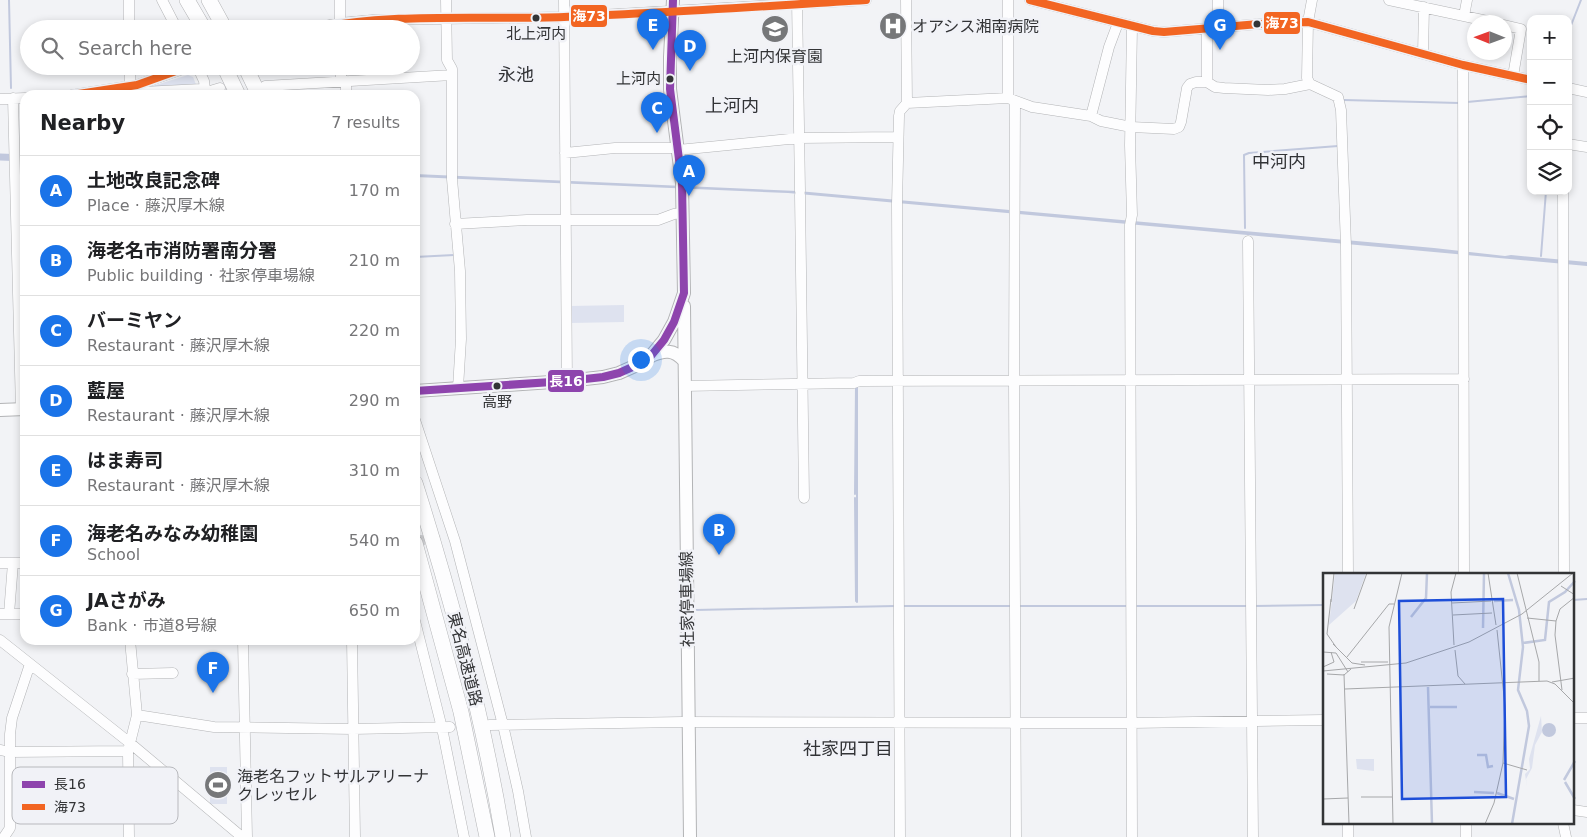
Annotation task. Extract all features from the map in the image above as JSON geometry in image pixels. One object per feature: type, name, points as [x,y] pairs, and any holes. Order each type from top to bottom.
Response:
[{"type":"highway","points":[[187,0],[199,20]]},
{"type":"highway","points":[[209,0],[220,20]]},
{"type":"highway","points":[[228,75],[236,90]]},
{"type":"highway","points":[[251,75],[262,90]]},
{"type":"highway","name":"東名高速道路","points":[[420,500],[458,631],[505,837]]},
{"type":"highway","name":"東名高速道路","points":[[420,560],[463,722],[487,837]]},
{"type":"highway","points":[[444,646],[477,837]]},
{"type":"main road","name":"社家停車場線","points":[[672,5],[670,89],[682,186],[690,837]]},
{"type":"main road","points":[[650,357],[664,340],[674,322],[684,293]]},
{"type":"main road","points":[[664,340],[675,336],[684,343]]},
{"type":"main road","points":[[420,391],[603,377],[619,373],[650,357],[669,351],[676,352],[684,361]]},
{"type":"main road","points":[[0,410],[20,409]]},
{"type":"street","points":[[129,0],[129,20]]},
{"type":"street","points":[[162,0],[172,20]]},
{"type":"street","points":[[340,0],[340,20]]},
{"type":"street","points":[[446,0],[447,60],[452,69],[452,177],[460,271],[461,339],[458,388]]},
{"type":"street","points":[[564,0],[567,381]]},
{"type":"street","points":[[379,20],[564,17],[672,5],[866,0]]},
{"type":"street","points":[[906,0],[907,104]]},
{"type":"street","points":[[1008,0],[1015,213],[1016,837]]},
{"type":"street","points":[[1030,0],[1132,27],[1164,32],[1213,27],[1308,22],[1463,65],[1527,79]]},
{"type":"street","points":[[1207,82],[1218,0]]},
{"type":"street","points":[[1310,84],[1307,78],[1308,22],[1312,0]]},
{"type":"street","points":[[1389,0],[1467,17]]},
{"type":"street","points":[[1464,16],[1467,0]]},
{"type":"street","points":[[797,2],[804,498]]},
{"type":"street","points":[[1423,54],[1424,7]]},
{"type":"street","points":[[1091,116],[1109,47],[1118,23]]},
{"type":"street","points":[[1132,27],[1132,215],[1130,223],[1132,837]]},
{"type":"street","points":[[1512,27],[1522,29],[1513,76]]},
{"type":"street","points":[[1463,65],[1464,573]]},
{"type":"street","points":[[131,75],[133,86],[139,90]]},
{"type":"street","points":[[118,90],[165,75]]},
{"type":"street","points":[[201,75],[211,90]]},
{"type":"street","points":[[343,75],[345,90]]},
{"type":"street","points":[[262,90],[344,81],[452,75]]},
{"type":"street","points":[[900,837],[896,381],[897,202],[900,111],[907,104],[1012,100],[1032,107],[1091,116],[1101,121],[1131,127],[1176,128],[1181,122],[1186,88],[1193,83],[1207,82],[1215,87],[1244,90],[1285,89],[1310,84],[1338,97],[1340,103],[1346,242],[1348,573]]},
{"type":"street","points":[[1572,89],[1587,92]]},
{"type":"street","points":[[13,98],[20,332]]},
{"type":"street","points":[[0,99],[20,98]]},
{"type":"street","points":[[565,153],[615,148],[678,149],[799,138],[898,137]]},
{"type":"street","points":[[1572,145],[1587,147]]},
{"type":"street","points":[[14,179],[20,179]]},
{"type":"street","points":[[1563,195],[1564,573]]},
{"type":"street","points":[[455,224],[565,219],[658,220],[682,213]]},
{"type":"street","points":[[1248,241],[1253,837]]},
{"type":"street","points":[[684,386],[854,383],[859,380],[1464,379]]},
{"type":"street","points":[[420,437],[503,725],[526,837]]},
{"type":"street","points":[[0,563],[20,563]]},
{"type":"street","points":[[13,564],[4,614],[20,614]]},
{"type":"street","points":[[420,638],[446,727],[464,837]]},
{"type":"street","points":[[0,640],[154,767]]},
{"type":"street","points":[[129,767],[129,747],[137,715],[130,645]]},
{"type":"street","points":[[243,645],[247,837]]},
{"type":"street","points":[[352,645],[355,837]]},
{"type":"street","points":[[6,836],[10,828],[10,799],[5,751],[12,718],[30,664]]},
{"type":"street","points":[[132,674],[173,674]]},
{"type":"street","points":[[137,715],[214,727],[353,729],[446,727]]},
{"type":"street","points":[[1574,718],[1587,718]]},
{"type":"street","points":[[489,725],[900,721],[1132,723],[1323,720]]},
{"type":"street","points":[[5,751],[129,747]]},
{"type":"street","points":[[178,786],[242,837]]},
{"type":"street","points":[[1574,810],[1587,812]]},
{"type":"street","points":[[129,824],[129,837]]},
{"type":"street","points":[[1348,824],[1348,837]]},
{"type":"street","points":[[1466,824],[1466,837]]},
{"type":"street","points":[[1564,824],[1566,837]]},
{"type":"shaded area","points":[[188,75],[193,77],[197,87],[146,88]]},
{"type":"shaded area","points":[[624,305],[624,322],[570,323],[570,306]]},
{"type":"shaded area","name":"海老名フットサルアリーナ クレッセル","points":[[210,767],[227,767],[227,804],[210,804]]},
{"type":"water","points":[[420,174],[798,191],[1587,262],[1587,266],[788,193],[420,177]]},
{"type":"waterway","points":[[9,0],[11,88]]},
{"type":"waterway","points":[[1572,23],[1581,0]]},
{"type":"waterway","points":[[1467,102],[1527,96]]},
{"type":"waterway","points":[[1344,100],[1459,103]]},
{"type":"waterway","points":[[1245,228],[1244,155],[1249,153],[1338,146]]},
{"type":"waterway","points":[[0,157],[20,158]]},
{"type":"waterway","points":[[1541,256],[1546,195]]},
{"type":"waterway","points":[[420,257],[454,255]]},
{"type":"waterway","points":[[857,385],[857,602]]},
{"type":"waterway","points":[[855,494],[856,386]]},
{"type":"waterway","points":[[855,498],[856,601]]},
{"type":"waterway","points":[[1574,600],[1587,599]]},
{"type":"waterway","points":[[1254,606],[1323,605]]},
{"type":"waterway","points":[[695,610],[895,606]]},
{"type":"waterway","points":[[902,606],[1012,606]]},
{"type":"waterway","points":[[1019,606],[1127,606]]},
{"type":"waterway","points":[[1134,606],[1247,606]]},
{"type":"tunnel","points":[[420,540],[445,541]]},
{"type":"transit line","name":"長16","points":[[420,391],[603,377],[619,373],[637,365],[650,357],[664,340],[674,322],[684,293],[682,183],[670,89],[673,0]]},
{"type":"transit line","name":"海73","points":[[374,20],[564,17],[866,0]]},
{"type":"transit line","name":"海73","points":[[1030,0],[1153,31],[1164,32],[1308,22],[1463,65],[1527,79]]},
{"type":"transit line","name":"海73","points":[[104,90],[137,85],[165,75]]},
{"type":"place","name":"北上河内","points":[[536,18]]},
{"type":"place","name":"オアシス湘南病院","points":[[893,26]]},
{"type":"place","name":"上河内保育園","points":[[775,29]]},
{"type":"place","name":"はま寿司","points":[[653,50]]},
{"type":"place","name":"JAさがみ","points":[[1220,50]]},
{"type":"place","name":"藍屋","points":[[690,71]]},
{"type":"place","name":"上河内","points":[[670,79]]},
{"type":"place","name":"バーミヤン","points":[[657,133]]},
{"type":"place","name":"土地改良記念碑","points":[[689,196]]},
{"type":"place","name":"高野","points":[[497,386]]},
{"type":"place","name":"海老名市消防署南分署","points":[[719,555]]},
{"type":"place","name":"海老名みなみ幼稚園","points":[[213,693]]},
{"type":"place","name":"海老名フットサルアリーナ クレッセル","points":[[218,785]]},
{"type":"district","name":"永池","points":[[516,74]]},
{"type":"district","name":"上河内","points":[[732,105]]},
{"type":"district","name":"中河内","points":[[1279,161]]},
{"type":"district","name":"社家四丁目","points":[[848,748]]}]
